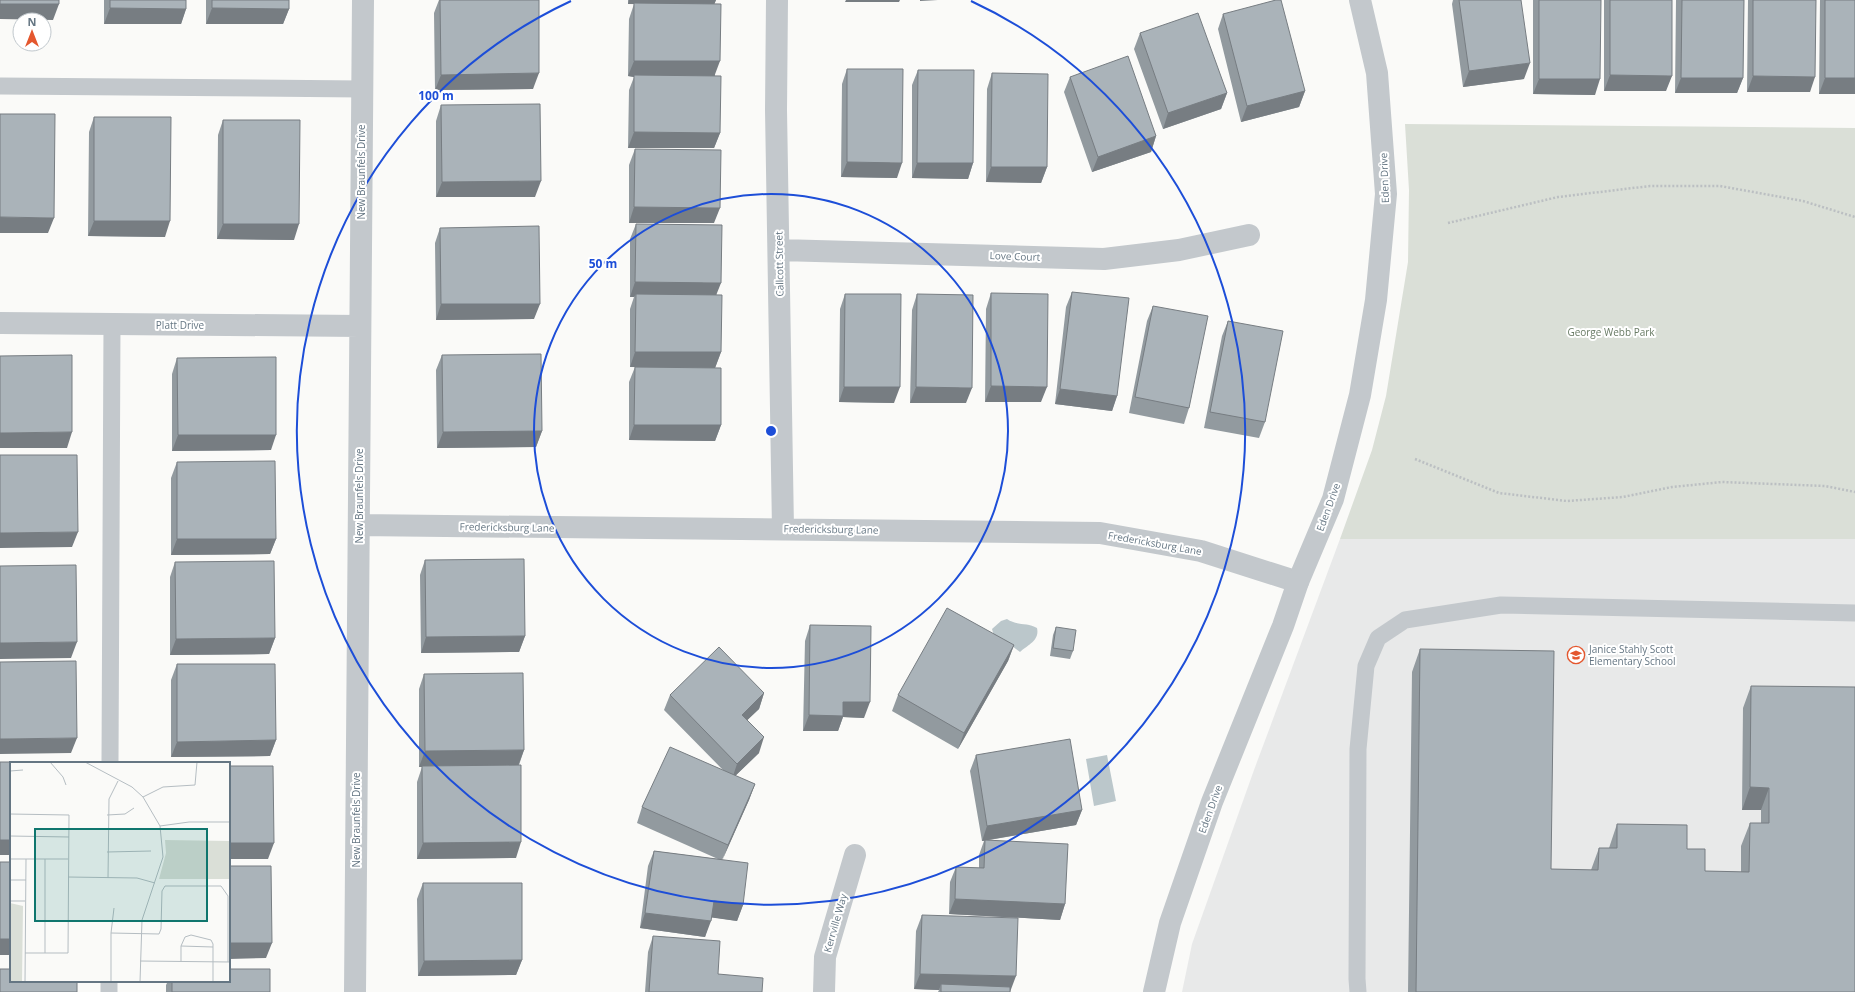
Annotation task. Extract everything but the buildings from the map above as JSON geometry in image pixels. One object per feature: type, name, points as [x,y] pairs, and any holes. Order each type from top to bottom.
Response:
[{"type":"street","name":"New Braunfels Drive","points":[[355,992],[363,0]]},
{"type":"street","name":"Callcott Street","points":[[777,0],[776,110],[782,528]]},
{"type":"street","name":"Eden Drive","points":[[1154,992],[1170,923],[1212,802],[1283,626],[1298,582],[1333,499],[1360,395],[1376,300],[1386,194],[1377,73],[1360,0]]},
{"type":"street","name":"Love Court","points":[[778,250],[1104,259],[1179,250],[1249,235]]},
{"type":"street","name":"Platt Drive","points":[[0,323],[360,326]]},
{"type":"street","name":"Fredericksburg Lane","points":[[359,525],[782,528],[1100,533],[1201,551],[1298,582]]},
{"type":"street","name":"Kerrville Way","points":[[824,992],[825,957],[854,855]]},
{"type":"lane","points":[[0,86],[362,89]]},
{"type":"lane","points":[[110,762],[112,324]]},
{"type":"lane","points":[[1358,992],[1356,979],[1358,749],[1366,666],[1378,638],[1405,620],[1501,605],[1855,613]]},
{"type":"path","points":[[1448,223],[1558,197],[1650,186],[1720,186],[1803,200],[1855,217]]},
{"type":"path","points":[[1415,459],[1499,493],[1567,501],[1624,498],[1672,487],[1722,482],[1825,486],[1855,492]]},
{"type":"shaded area","name":"Janice Stahly Scott Elementary School","points":[[1340,539],[1855,539],[1855,992],[1182,992],[1192,944],[1254,770]]},
{"type":"shaded area","points":[[1007,619],[1014,623],[1030,625],[1037,628],[1037,636],[1035,639],[1020,652],[1008,643],[994,636],[992,629],[1001,621]]},
{"type":"shaded area","points":[[1107,755],[1116,801],[1094,806],[1086,759]]},
{"type":"green space","name":"George Webb Park","points":[[1405,124],[1855,128],[1855,539],[1340,539],[1372,450],[1386,396],[1408,262],[1409,190]]},
{"type":"place","name":"Janice Stahly Scott Elementary School","points":[[1576,655]]}]
